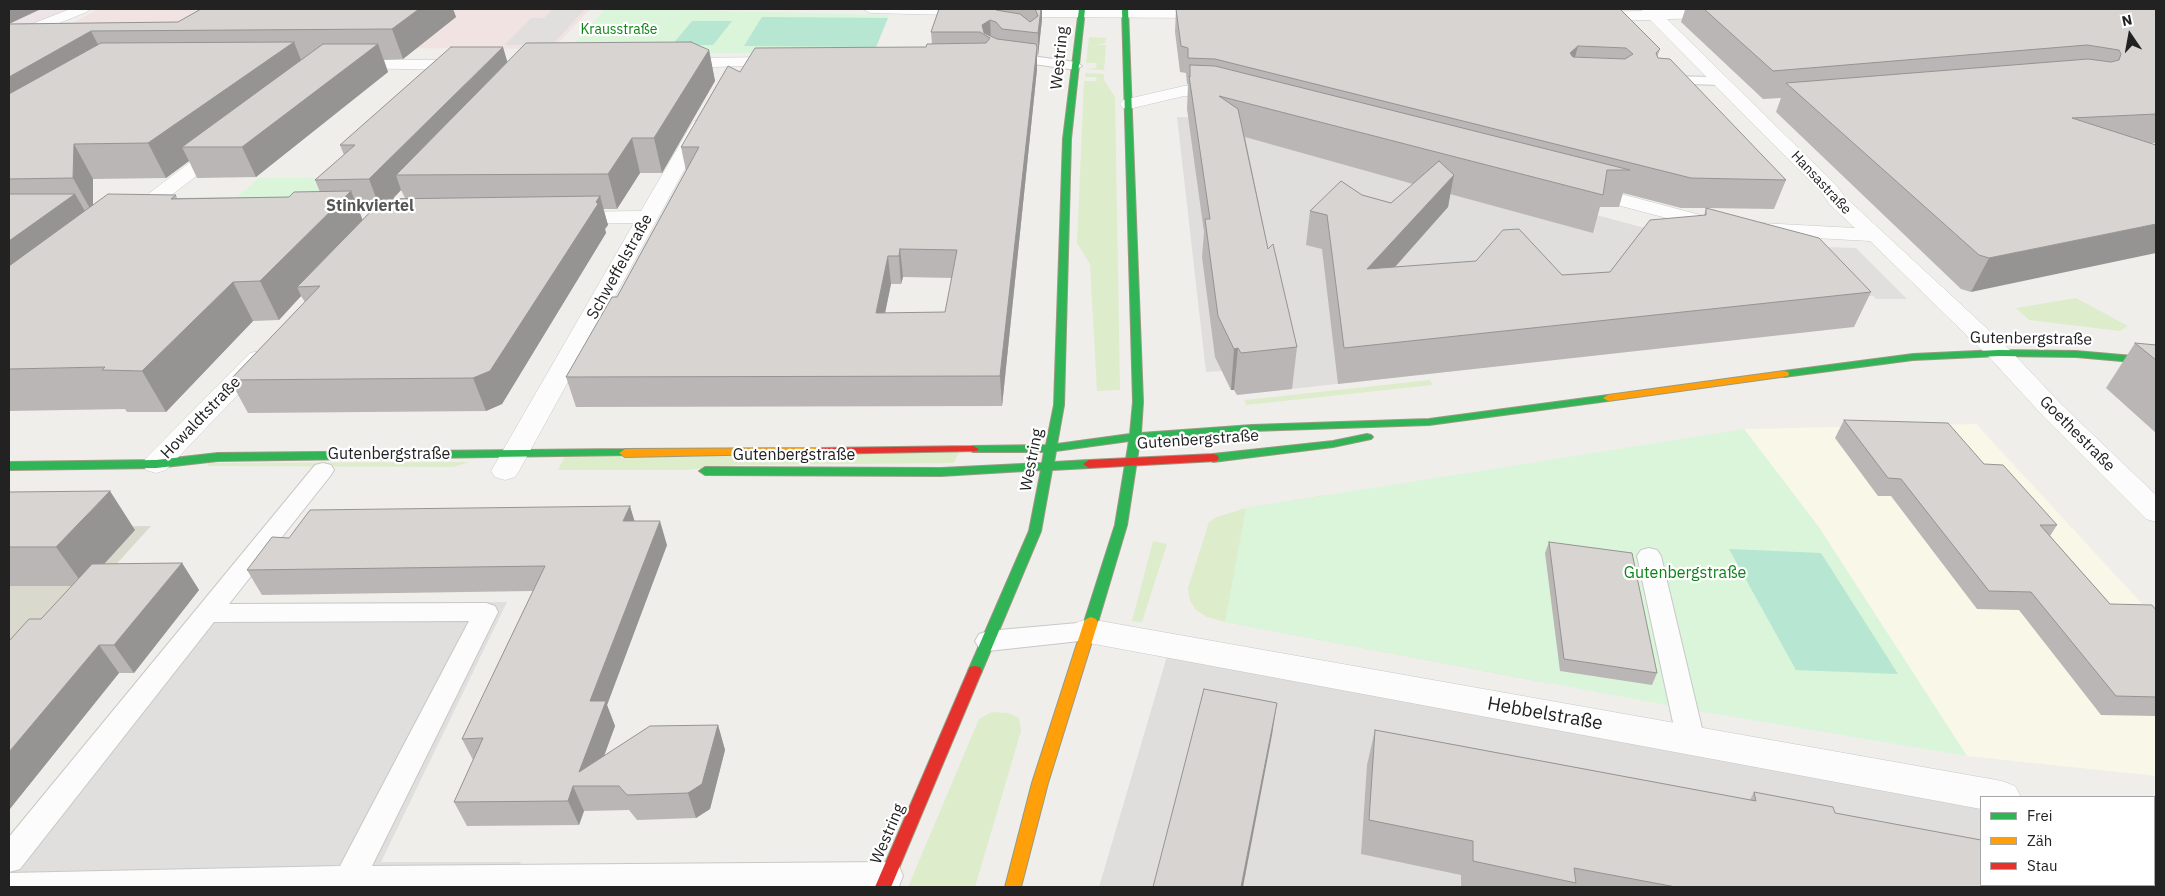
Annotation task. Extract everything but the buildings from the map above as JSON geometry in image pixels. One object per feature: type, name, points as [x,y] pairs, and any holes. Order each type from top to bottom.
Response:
[{"type":"main road","name":"Westring","points":[[886,882],[1035,531],[1052,448],[1060,387],[1067,139],[1082,11]]},
{"type":"main road","points":[[1013,887],[1040,782],[1121,525],[1135,437],[1138,402],[1125,11]]},
{"type":"main road","name":"Gutenbergstraße","points":[[694,471],[941,472],[1211,458],[1333,444],[1430,422],[1913,357],[1999,353],[2076,354],[2156,361]]},
{"type":"main road","name":"Gutenbergstraße","points":[[9,466],[156,464],[218,457],[507,467],[1052,448],[1135,437],[1252,428],[1430,422]]},
{"type":"main road","name":"Gutenbergstraße","points":[[156,464],[206,470]]},
{"type":"street","points":[[9,38],[82,9]]},
{"type":"street","points":[[870,9],[994,18],[1082,11],[1229,14]]},
{"type":"street","points":[[1579,16],[1651,12],[1731,14]]},
{"type":"street","name":"Hansastraße","points":[[1651,12],[1720,80],[1758,107],[1830,190],[1836,201],[1999,353]]},
{"type":"street","points":[[657,63],[799,62]]},
{"type":"street","points":[[727,78],[736,63]]},
{"type":"street","points":[[328,66],[484,65]]},
{"type":"street","points":[[1129,104],[1184,92],[1213,92],[1242,100]]},
{"type":"street","name":"Schweffelstraße","points":[[507,467],[710,108]]},
{"type":"street","points":[[161,222],[118,224],[237,135]]},
{"type":"street","points":[[1569,187],[1723,227],[1874,235]]},
{"type":"street","points":[[550,218],[648,217]]},
{"type":"street","name":"Howaldtstraße","points":[[156,464],[200,421],[273,342]]},
{"type":"street","name":"Goethestraße","points":[[1999,353],[2052,410],[2156,512]]},
{"type":"street","name":"Hebbelstraße","points":[[1089,631],[1996,796]]},
{"type":"lane","points":[[1007,52],[1076,66]]},
{"type":"lane","points":[[1656,80],[1720,80]]},
{"type":"lane","points":[[9,859],[209,613],[320,470]]},
{"type":"lane","points":[[1649,556],[1691,741]]},
{"type":"lane","points":[[209,613],[486,612],[349,880]]},
{"type":"lane","points":[[988,641],[1089,631]]},
{"type":"lane","points":[[9,887],[349,880],[614,883],[886,882]]},
{"type":"shaded area","points":[[9,9],[73,9],[9,34]]},
{"type":"shaded area","points":[[98,9],[590,9],[553,49],[37,46]]},
{"type":"shaded area","points":[[553,9],[585,9],[552,45],[505,45],[531,18],[544,18]]},
{"type":"shaded area","points":[[1177,117],[1235,118],[1656,231],[1517,364],[1237,395],[1234,390],[1231,390],[1222,371],[1206,372]]},
{"type":"shaded area","points":[[1792,246],[1856,248],[1907,299],[1876,299],[1873,296],[1851,295]]},
{"type":"shaded area","points":[[1976,424],[2156,619],[2156,776],[1967,756],[1818,526],[1744,429]]},
{"type":"shaded area","points":[[151,526],[9,682],[9,527]]},
{"type":"shaded area","points":[[507,602],[381,862],[521,862],[513,887],[9,887],[9,847],[208,603]]},
{"type":"shaded area","points":[[1170,646],[1996,796],[1980,796],[1980,886],[2103,887],[1099,887]]},
{"type":"green space","name":"Krausstraße","points":[[605,9],[889,15],[874,53],[566,53]]},
{"type":"green space","points":[[762,17],[888,18],[876,47],[744,46]]},
{"type":"green space","points":[[692,21],[732,21],[713,45],[672,45]]},
{"type":"green space","points":[[1089,37],[1106,38],[1105,43],[1097,45],[1106,45],[1104,70],[1086,69],[1096,68],[1097,63],[1086,63]]},
{"type":"green space","points":[[1085,73],[1104,74],[1104,80],[1115,97],[1120,390],[1097,391],[1090,264],[1077,243],[1084,81],[1097,81],[1096,77],[1085,77]]},
{"type":"green space","points":[[395,177],[381,191],[230,203],[259,178]]},
{"type":"green space","points":[[2076,298],[2128,326],[2120,331],[2029,320],[2016,308]]},
{"type":"green space","points":[[1430,380],[1433,385],[1246,405],[1245,400]]},
{"type":"green space","name":"Gutenbergstraße","points":[[1744,429],[1818,526],[1967,756],[1698,711],[1225,622],[1246,508]]},
{"type":"green space","points":[[959,452],[954,463],[736,465],[687,470],[558,470],[565,456]]},
{"type":"green space","points":[[470,462],[453,467],[208,466],[208,463]]},
{"type":"green space","points":[[1326,495],[1552,684],[1225,622],[1207,617],[1196,610],[1190,601],[1188,588],[1209,522],[1217,517],[1246,508]]},
{"type":"green space","points":[[1153,541],[1167,544],[1142,622],[1132,621]]},
{"type":"green space","points":[[1729,549],[1821,553],[1898,674],[1796,670]]},
{"type":"green space","points":[[992,712],[1008,713],[1019,718],[1021,731],[975,887],[908,887],[979,719]]},
{"type":"traffic: fast","points":[[975,671],[1035,531],[1059,405],[1067,139],[1082,9]]},
{"type":"traffic: fast","points":[[1091,622],[1121,525],[1135,437],[1138,402],[1125,9]]},
{"type":"traffic: fast","points":[[1784,374],[1913,357],[1999,353],[2076,354],[2156,361]]},
{"type":"traffic: fast","points":[[973,449],[1052,448],[1135,437],[1252,428],[1429,422],[1608,398]]},
{"type":"traffic: fast","points":[[1213,458],[1333,444],[1367,437]]},
{"type":"traffic: fast","points":[[9,466],[156,464],[218,457],[625,453]]},
{"type":"traffic: fast","points":[[705,471],[941,472],[1089,464]]},
{"type":"traffic: slow","points":[[1608,398],[1784,374]]},
{"type":"traffic: slow","points":[[625,453],[820,451]]},
{"type":"traffic: slow","points":[[1013,887],[1040,783],[1091,622]]},
{"type":"traffic: jam","points":[[820,451],[973,449]]},
{"type":"traffic: jam","points":[[1089,464],[1213,458]]},
{"type":"traffic: jam","points":[[883,887],[975,671]]},
{"type":"district","name":"Stinkviertel","points":[[370,206]]}]
